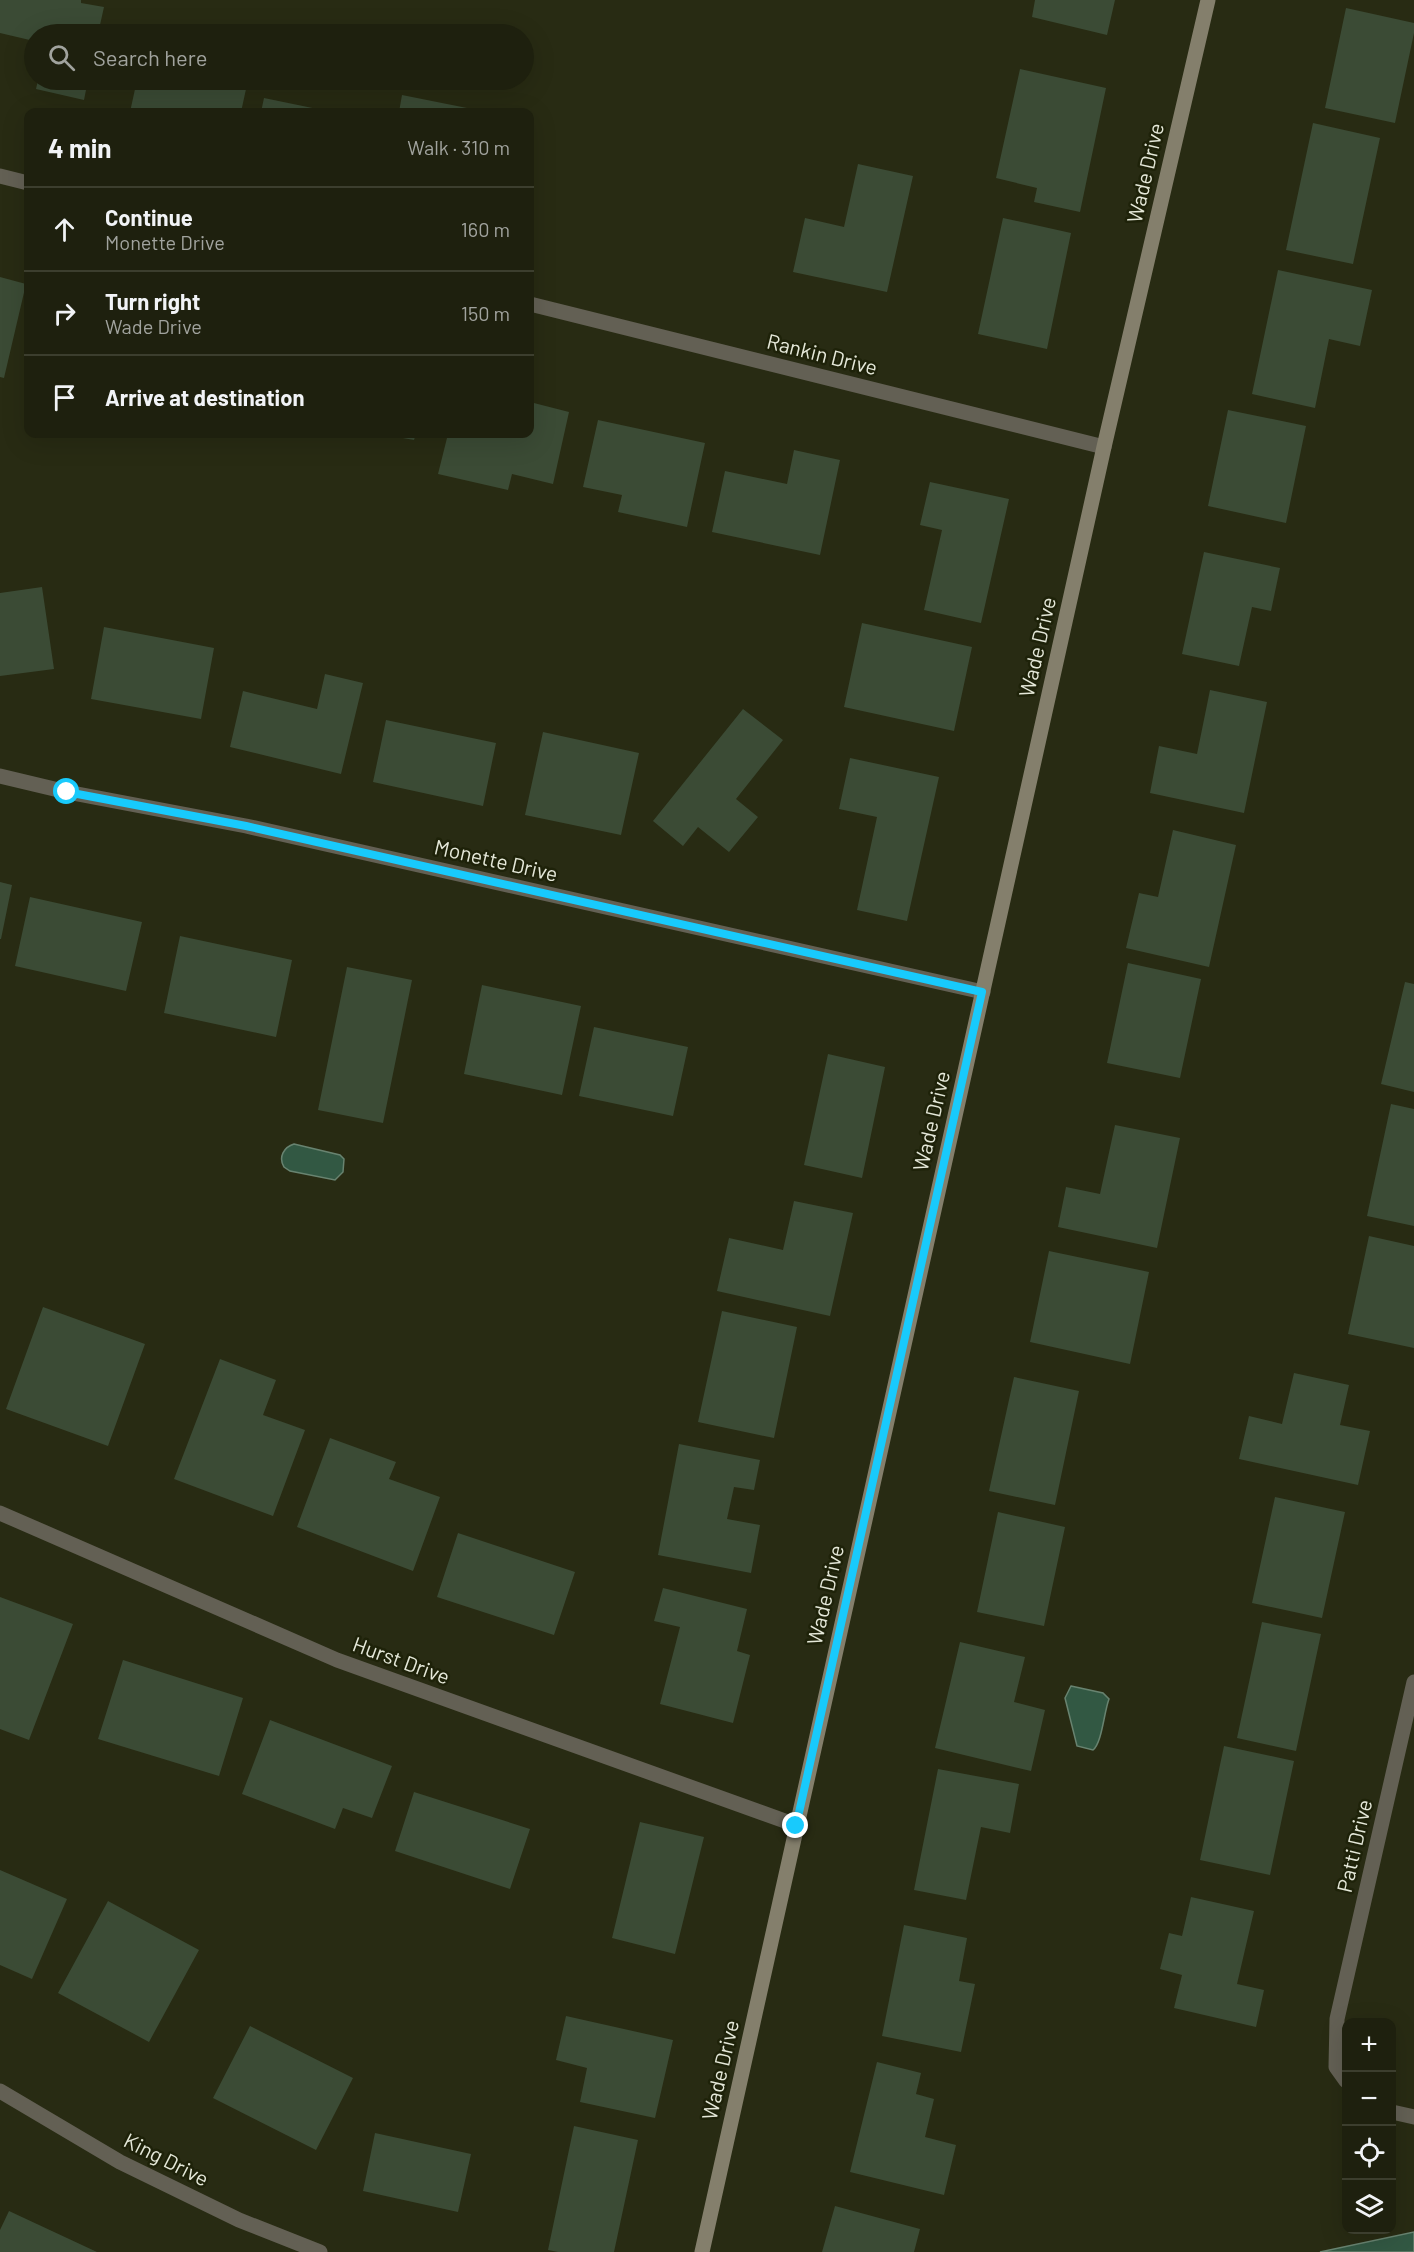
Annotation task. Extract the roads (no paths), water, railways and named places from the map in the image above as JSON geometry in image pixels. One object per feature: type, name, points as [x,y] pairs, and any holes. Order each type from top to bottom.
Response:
[{"type":"street","name":"Wade Drive","points":[[702,2252],[1104,447],[1208,0]]},
{"type":"street","points":[[0,176],[24,182]]},
{"type":"street","name":"Rankin Drive","points":[[534,305],[1104,447]]},
{"type":"street","name":"Monette Drive","points":[[0,776],[67,792],[258,828],[982,992]]},
{"type":"street","name":"Hurst Drive","points":[[0,1513],[337,1660],[796,1826]]},
{"type":"street","name":"Patti Drive","points":[[1342,2075],[1336,2067],[1337,2019],[1414,1682]]},
{"type":"street","name":"King Drive","points":[[0,2091],[120,2162],[239,2220],[320,2252]]},
{"type":"street","points":[[1396,2113],[1414,2117]]}]
